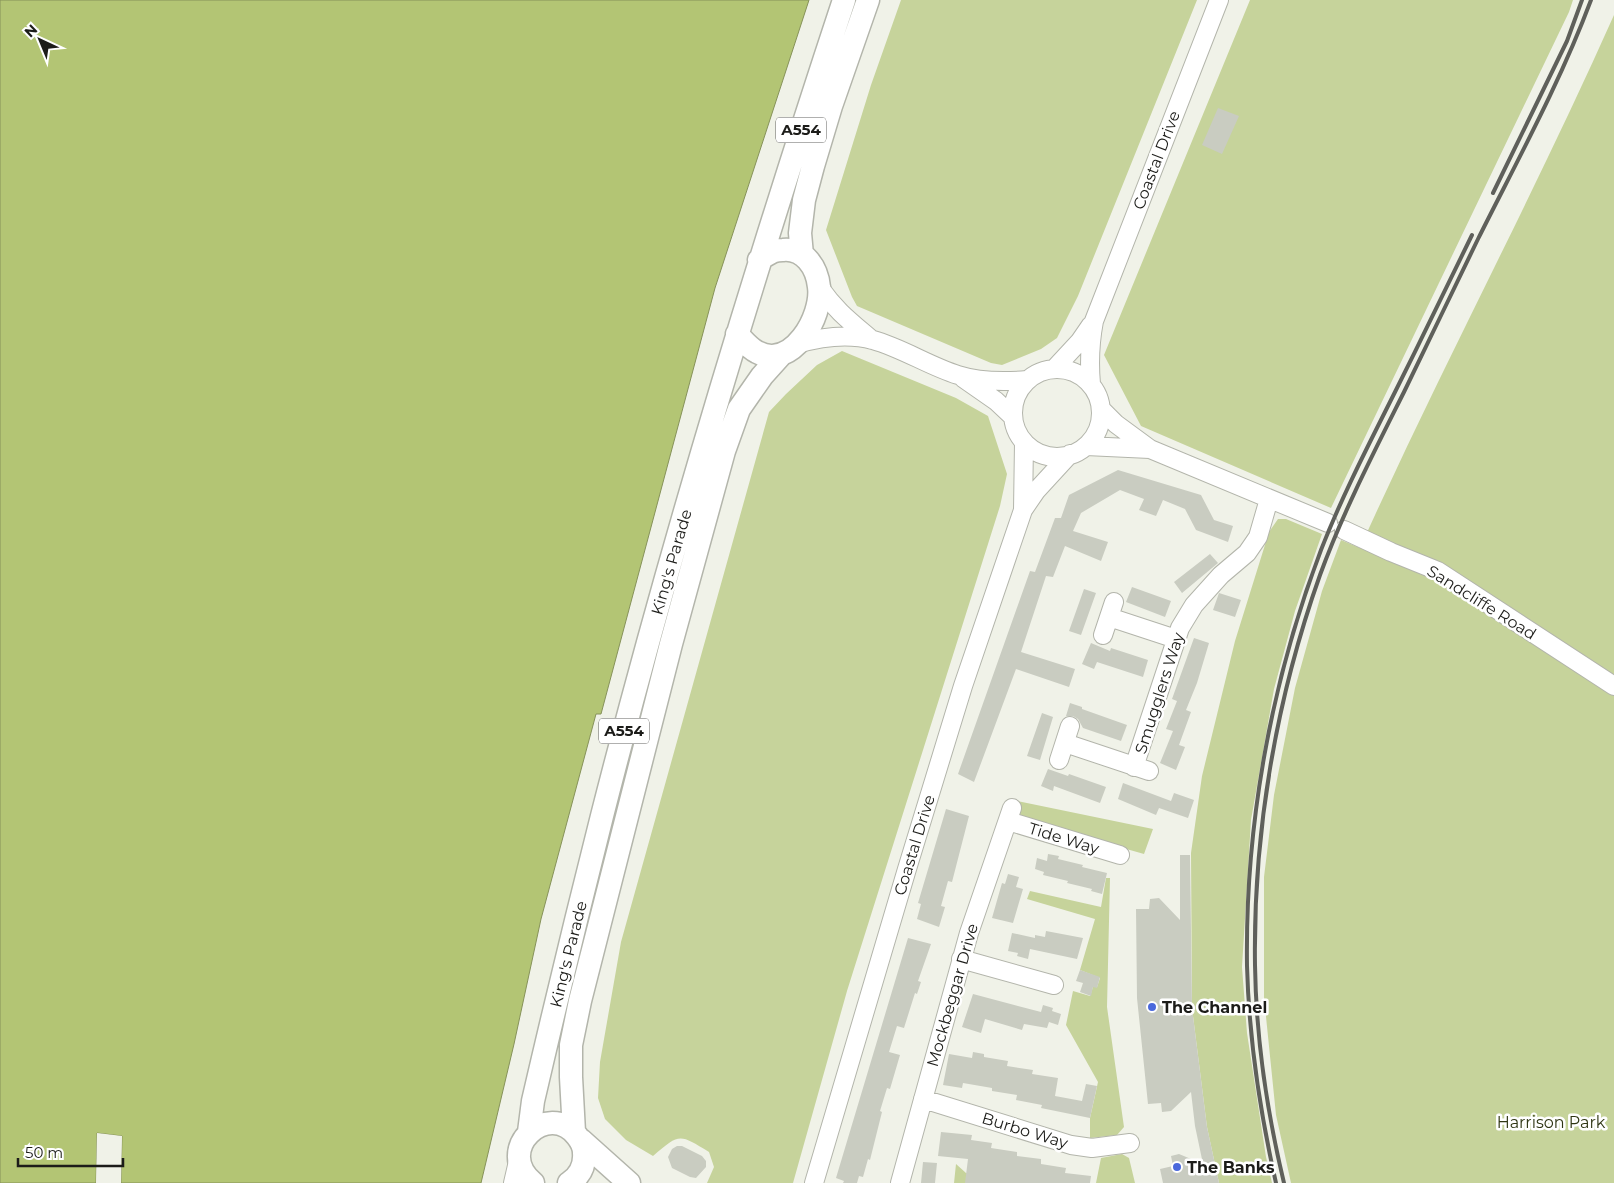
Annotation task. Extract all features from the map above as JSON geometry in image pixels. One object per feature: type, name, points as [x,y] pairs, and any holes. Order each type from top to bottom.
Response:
[{"type":"main road","name":"King's Parade","points":[[519,1157],[523,1140],[529,1132],[532,1101],[604,807],[662,592],[759,260],[844,0]]},
{"type":"main road","name":"A554","points":[[802,254],[800,233],[804,200],[831,106],[868,0]]},
{"type":"main road","points":[[759,260],[774,250],[793,249],[802,254],[814,268],[820,288]]},
{"type":"main road","name":"A554","points":[[788,350],[812,324],[820,288]]},
{"type":"main road","points":[[737,334],[757,352],[767,356],[788,350]]},
{"type":"main road","name":"King's Parade","points":[[570,1183],[581,1171],[584,1161],[584,1150],[577,1136],[571,1077],[571,1045],[578,1010],[671,644],[724,451],[739,409],[762,376],[788,350]]},
{"type":"main road","points":[[529,1132],[546,1123],[566,1126],[629,1183]]},
{"type":"main road","points":[[519,1157],[520,1167],[533,1183]]},
{"type":"street","name":"Coastal Drive","points":[[1090,384],[1088,362],[1094,320],[1219,0]]},
{"type":"street","points":[[820,288],[844,318],[873,340]]},
{"type":"street","name":"Coastal Drive","points":[[1054,369],[1080,341],[1094,320]]},
{"type":"street","points":[[788,350],[828,336],[850,336],[873,340],[959,375],[996,401],[1012,417]]},
{"type":"street","points":[[1054,369],[1069,370],[1078,374],[1090,384],[1096,393],[1101,410],[1098,428],[1092,440],[1086,446],[1070,454],[1049,457],[1035,452],[1024,443],[1018,434],[1012,417],[1016,395],[1027,380],[1038,372],[1054,369]]},
{"type":"street","points":[[959,375],[1005,382],[1027,380]]},
{"type":"street","points":[[1101,410],[1116,424],[1150,449],[1328,523]]},
{"type":"street","name":"Coastal Drive","points":[[1024,443],[1024,510]]},
{"type":"street","points":[[1086,446],[1150,449]]},
{"type":"street","name":"Coastal Drive","points":[[814,1183],[963,686],[1024,510],[1036,491],[1070,454]]},
{"type":"street","name":"Smugglers Way","points":[[1065,743],[1142,769],[1180,628],[1194,605],[1221,575],[1248,552],[1253,545],[1258,537],[1269,499]]},
{"type":"street","name":"Sandcliffe Road","points":[[1344,530],[1391,552],[1438,570],[1614,686]]},
{"type":"street","points":[[1103,635],[1111,610],[1176,640]]},
{"type":"street","points":[[1059,760],[1070,726]]},
{"type":"street","name":"Tide Way","points":[[1010,815],[1120,855]]},
{"type":"street","name":"Mockbeggar Drive","points":[[900,1183],[969,932],[1010,815]]},
{"type":"street","points":[[962,959],[1034,972],[1054,985]]},
{"type":"street","name":"Burbo Way","points":[[923,1100],[1071,1145],[1092,1148],[1130,1143]]},
{"type":"street","points":[[513,1183],[519,1157]]},
{"type":"green space","points":[[901,0],[1197,0],[1078,296],[1057,338],[1041,349],[1002,365],[991,363],[857,306],[826,230],[871,85]]},
{"type":"green space","points":[[1250,0],[1573,0],[1569,12],[1331,508],[1141,426],[1104,355]]},
{"type":"green space","name":"Harrison Park","points":[[1614,15],[1614,1183],[1291,1183],[1276,1115],[1264,997],[1264,877],[1274,795],[1295,688],[1322,591],[1341,540],[1360,548],[1552,149]]},
{"type":"green space","points":[[842,351],[956,398],[988,416],[1007,474],[1000,506],[847,991],[793,1183],[707,1183],[714,1167],[709,1152],[685,1139],[680,1139],[669,1143],[653,1156],[626,1140],[605,1119],[598,1098],[600,1062],[621,942],[769,412],[817,365]]},
{"type":"green space","points":[[1278,519],[1286,519],[1322,534],[1295,611],[1274,689],[1251,820],[1242,967],[1247,1033],[1266,1157],[1272,1183],[1219,1183],[1207,1127],[1192,1008],[1191,853],[1202,776],[1235,641],[1269,532]]},
{"type":"green space","points":[[1012,800],[1153,829],[1144,854],[1021,819]]},
{"type":"green space","points":[[1106,878],[1110,878],[1107,1007],[1124,1127],[1117,1135],[1090,1138],[1090,1118],[1098,1082],[1066,1025],[1073,991],[1090,996],[1093,987],[1097,987],[1100,978],[1080,970],[1095,919],[1027,899],[1030,891],[1101,907]]},
{"type":"green space","points":[[1122,1154],[1129,1158],[1135,1183],[1096,1183],[1101,1158]]},
{"type":"green space","points":[[956,1164],[966,1173],[1003,1183],[954,1183]]},
{"type":"shaded area","points":[[0,0],[809,0],[715,288],[601,714],[596,714],[541,919],[481,1183],[121,1183],[122,1136],[97,1133],[96,1183],[0,1183]]},
{"type":"pier","points":[[97,1133],[122,1136],[121,1183],[119,1183],[120,1138],[99,1136],[98,1183],[96,1183]]},
{"type":"building","points":[[1218,108],[1239,116],[1222,154],[1202,145]]},
{"type":"building","points":[[1118,470],[1201,495],[1214,520],[1233,526],[1228,542],[1196,530],[1185,509],[1163,500],[1156,516],[1139,510],[1144,499],[1120,490],[1081,513],[1073,531],[1108,542],[1101,561],[1065,546],[1053,577],[1046,576],[1021,652],[1075,669],[1069,687],[1016,669],[974,782],[958,774],[1030,571],[1035,572],[1055,518],[1061,518],[1069,495]]},
{"type":"building","points":[[1210,554],[1218,563],[1182,593],[1174,582]]},
{"type":"building","points":[[1132,587],[1171,601],[1165,617],[1126,602]]},
{"type":"building","points":[[1084,589],[1096,593],[1081,635],[1069,631]]},
{"type":"building","points":[[1219,593],[1241,600],[1235,617],[1213,610]]},
{"type":"building","points":[[1194,638],[1209,643],[1197,683],[1186,710],[1191,712],[1179,745],[1185,747],[1176,770],[1160,763],[1173,731],[1166,729],[1177,701],[1172,699]]},
{"type":"building","points":[[1091,643],[1110,651],[1111,648],[1148,660],[1143,677],[1097,662],[1094,669],[1082,664]]},
{"type":"building","points":[[1070,703],[1127,725],[1121,741],[1083,728],[1078,719],[1073,716],[1066,716]]},
{"type":"building","points":[[1042,713],[1053,717],[1040,760],[1027,756]]},
{"type":"building","points":[[1048,769],[1106,787],[1100,803],[1054,786],[1053,791],[1041,786]]},
{"type":"building","points":[[1123,783],[1171,801],[1174,793],[1194,800],[1188,818],[1159,808],[1156,815],[1118,799]]},
{"type":"building","points":[[946,809],[969,816],[952,882],[948,881],[941,906],[945,907],[939,927],[917,919],[921,904],[918,903]]},
{"type":"building","points":[[1048,854],[1059,856],[1058,859],[1083,865],[1082,867],[1107,873],[1102,894],[1091,891],[1092,889],[1067,883],[1068,881],[1043,875],[1044,872],[1035,869],[1037,858],[1047,861]]},
{"type":"building","points":[[1180,855],[1190,855],[1192,1008],[1207,1127],[1219,1183],[1163,1183],[1160,1169],[1173,1166],[1171,1156],[1179,1154],[1203,1164],[1195,1126],[1191,1092],[1171,1111],[1162,1112],[1161,1103],[1148,1104],[1137,998],[1136,909],[1149,909],[1150,899],[1159,898],[1180,920]]},
{"type":"building","points":[[1008,874],[1019,877],[1016,887],[1023,889],[1013,923],[992,918],[1002,883],[1005,884]]},
{"type":"building","points":[[1046,931],[1083,938],[1077,959],[1030,949],[1028,959],[1017,956],[1018,953],[1008,951],[1012,933],[1035,938],[1035,935],[1045,937]]},
{"type":"building","points":[[908,938],[931,944],[918,981],[921,982],[917,994],[915,993],[904,1028],[897,1026],[889,1052],[900,1055],[890,1089],[887,1088],[880,1111],[882,1112],[870,1160],[868,1159],[863,1177],[859,1176],[857,1183],[843,1183],[844,1181],[836,1178]]},
{"type":"building","points":[[1080,970],[1100,977],[1097,988],[1093,987],[1091,996],[1080,992],[1083,983],[1076,981]]},
{"type":"building","points":[[973,994],[1041,1012],[1043,1005],[1053,1008],[1052,1011],[1061,1014],[1058,1025],[1049,1022],[1047,1028],[1024,1024],[1022,1030],[985,1019],[981,1033],[962,1027]]},
{"type":"building","points":[[973,1052],[984,1054],[984,1057],[1008,1061],[1007,1066],[1033,1070],[1032,1074],[1058,1078],[1055,1096],[1082,1101],[1086,1084],[1097,1086],[1090,1118],[1041,1108],[1042,1105],[1016,1100],[1017,1095],[992,1091],[992,1088],[963,1083],[962,1088],[943,1085],[949,1054],[972,1058]]},
{"type":"building","points":[[941,1132],[972,1135],[971,1140],[992,1143],[991,1148],[1017,1152],[1017,1156],[1041,1159],[1041,1164],[1066,1168],[1065,1173],[1091,1176],[1090,1183],[965,1183],[968,1159],[938,1156]]},
{"type":"building","points":[[682,1146],[702,1156],[706,1161],[706,1167],[696,1178],[672,1168],[668,1157],[672,1149]]},
{"type":"building","points":[[923,1162],[937,1163],[935,1183],[921,1183]]},
{"type":"railway","points":[[1493,193],[1567,41],[1582,0]]},
{"type":"railway","points":[[1284,1183],[1272,1129],[1260,1047],[1256,992],[1255,915],[1263,816],[1270,767],[1291,670],[1304,622],[1320,575],[1349,505],[1478,239],[1552,92],[1591,0]]},
{"type":"railway","points":[[1276,1183],[1256,1075],[1247,966],[1251,860],[1256,807],[1264,755],[1288,651],[1303,600],[1321,550],[1356,470],[1472,235]]},
{"type":"place","name":"The Channel","points":[[1152,1007]]},
{"type":"place","name":"The Banks","points":[[1177,1167]]}]
